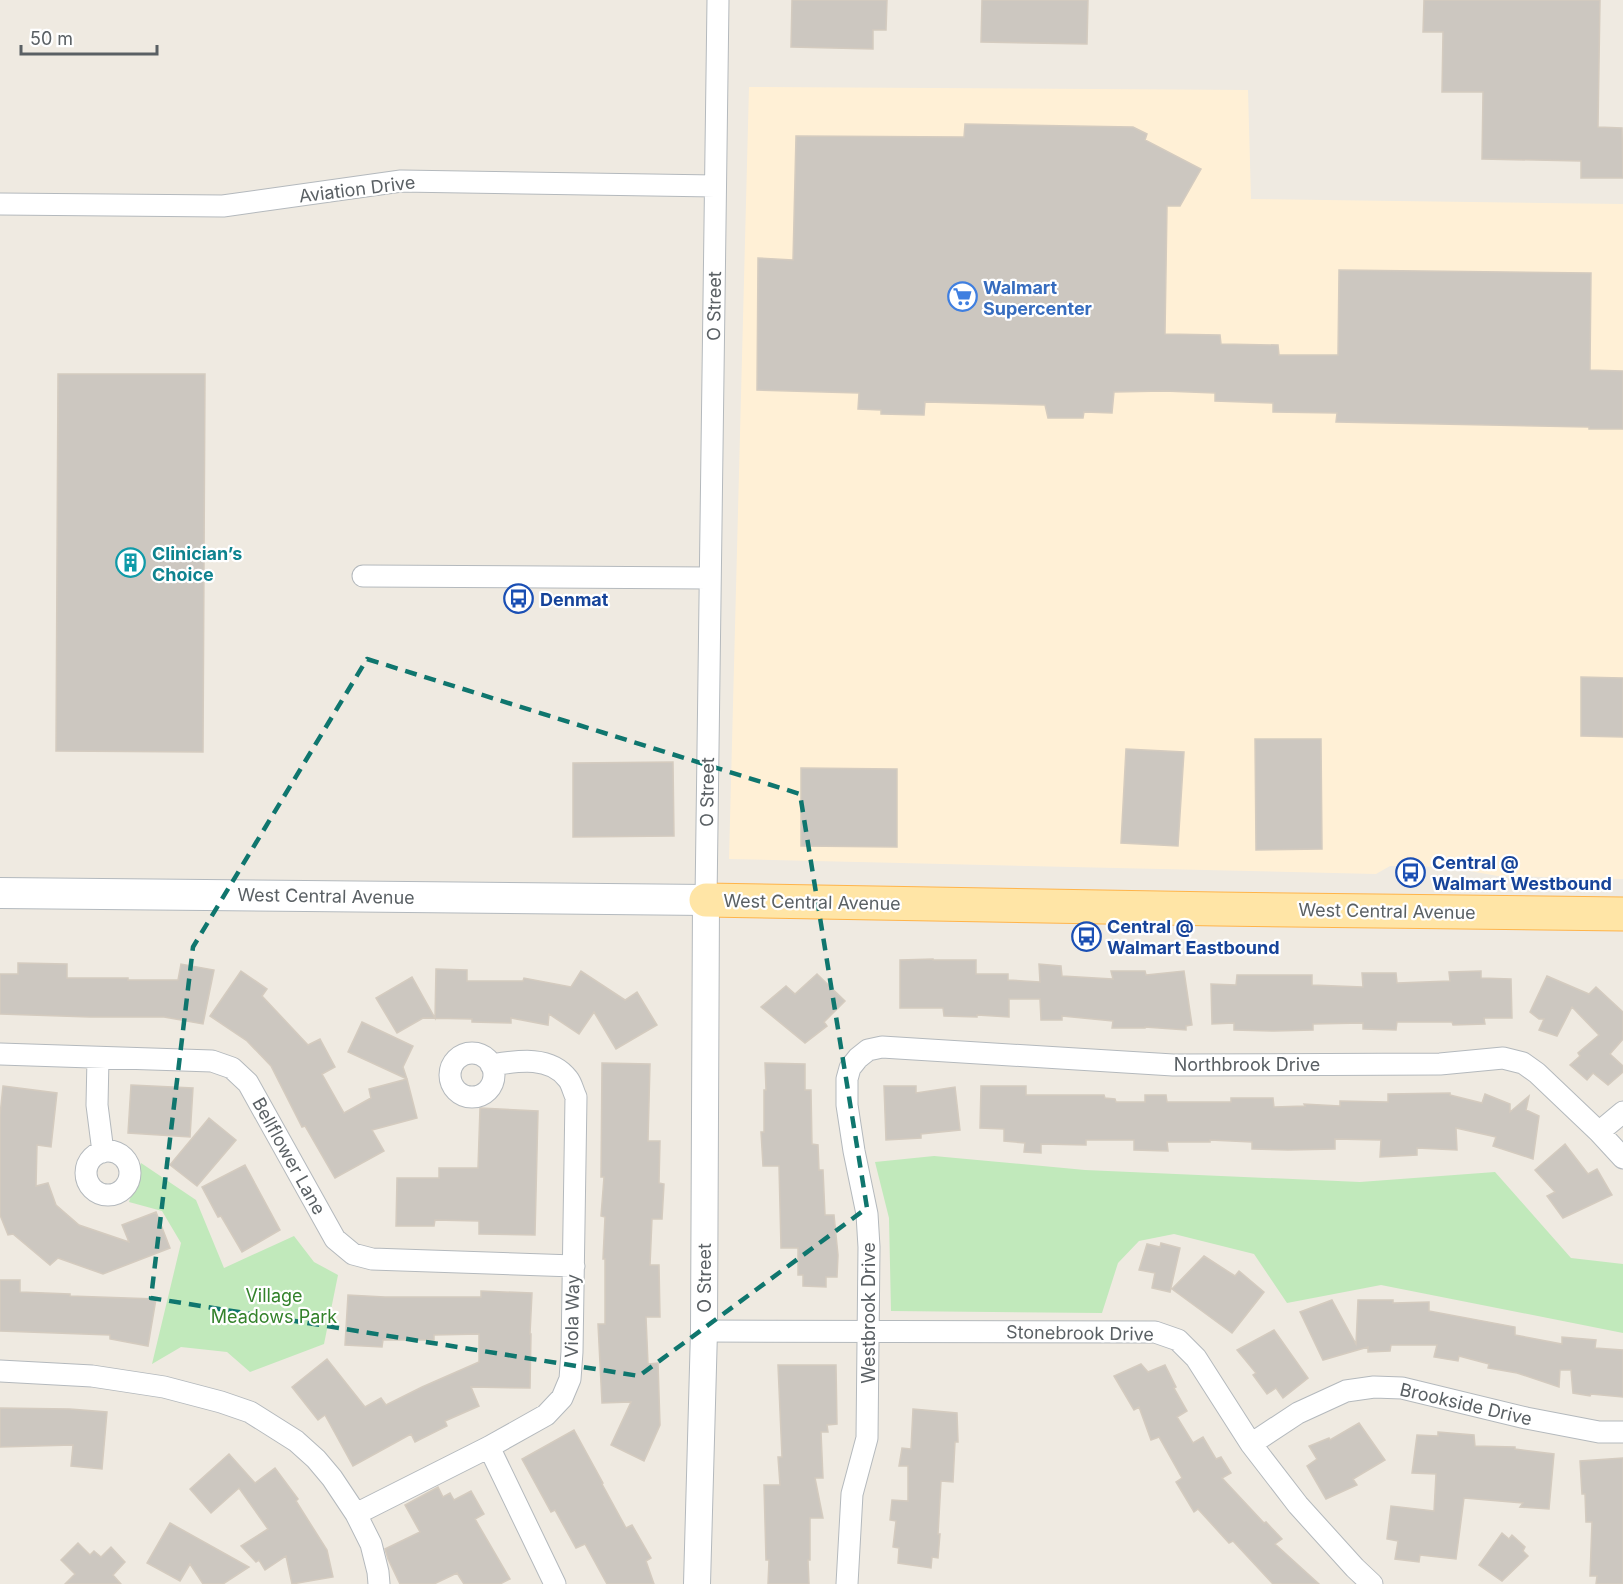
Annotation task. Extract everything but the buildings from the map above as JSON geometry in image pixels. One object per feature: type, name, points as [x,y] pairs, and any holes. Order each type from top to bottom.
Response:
[{"type":"main road","name":"West Central Avenue","points":[[0,893],[706,900],[1623,914]]},
{"type":"street","name":"O Street","points":[[697,1584],[704,1331],[709,578],[718,0]]},
{"type":"street","name":"Aviation Drive","points":[[0,204],[223,206],[401,181],[715,186]]},
{"type":"street","points":[[363,576],[709,578]]},
{"type":"street","name":"Northbrook Drive","points":[[868,1050],[882,1047],[1173,1065],[1440,1064],[1503,1058],[1523,1063],[1537,1073],[1623,1158]]},
{"type":"street","name":"Westbrook Drive","points":[[847,1584],[852,1494],[867,1438],[869,1247],[867,1214],[847,1105],[847,1079],[850,1068],[868,1050]]},
{"type":"street","name":"Bellflower Lane","points":[[0,1054],[212,1060],[232,1068],[248,1083],[335,1239],[353,1254],[372,1259],[573,1266]]},
{"type":"street","points":[[98,1058],[97,1105],[103,1152]]},
{"type":"street","name":"Viola Way","points":[[356,1514],[489,1447],[546,1415],[562,1398],[570,1379],[576,1097],[569,1080],[556,1068],[540,1061],[491,1065]]},
{"type":"street","points":[[1599,1132],[1623,1112]]},
{"type":"street","name":"Stonebrook Drive","points":[[704,1331],[1155,1332],[1178,1340],[1196,1358],[1251,1444],[1298,1505],[1372,1584]]},
{"type":"street","points":[[0,1371],[92,1376],[164,1387],[250,1412],[296,1441],[332,1478],[356,1514],[371,1544],[379,1584]]},
{"type":"street","name":"Brookside Drive","points":[[1251,1444],[1298,1413],[1346,1391],[1374,1387],[1402,1388],[1526,1418],[1599,1432],[1623,1432]]},
{"type":"street","points":[[489,1447],[555,1584]]},
{"type":"highlighted area","points":[[367,659],[800,794],[867,1208],[639,1376],[151,1298],[193,947]]},
{"type":"shaded area","points":[[749,87],[1248,90],[1251,199],[1623,204],[1623,879],[1498,876],[1447,867],[1390,866],[1376,874],[729,859]]},
{"type":"green space","points":[[934,1156],[1085,1170],[1360,1182],[1495,1172],[1571,1258],[1623,1264],[1623,1333],[1381,1285],[1287,1303],[1254,1254],[1174,1234],[1139,1241],[1118,1263],[1102,1313],[891,1311],[889,1218],[875,1162]]},
{"type":"green space","name":"Village Meadows Park","points":[[141,1163],[196,1200],[224,1268],[294,1236],[314,1262],[338,1275],[324,1344],[250,1372],[227,1352],[181,1347],[152,1364],[181,1243],[162,1211],[129,1202]]},
{"type":"place","name":"Walmart Supercenter","points":[[962,297]]},
{"type":"place","name":"Clinician’s Choice","points":[[131,563]]},
{"type":"place","name":"Denmat","points":[[519,599]]},
{"type":"place","name":"Central @ Walmart Westbound","points":[[1411,872]]},
{"type":"place","name":"Central @ Walmart Eastbound","points":[[1086,936]]}]
